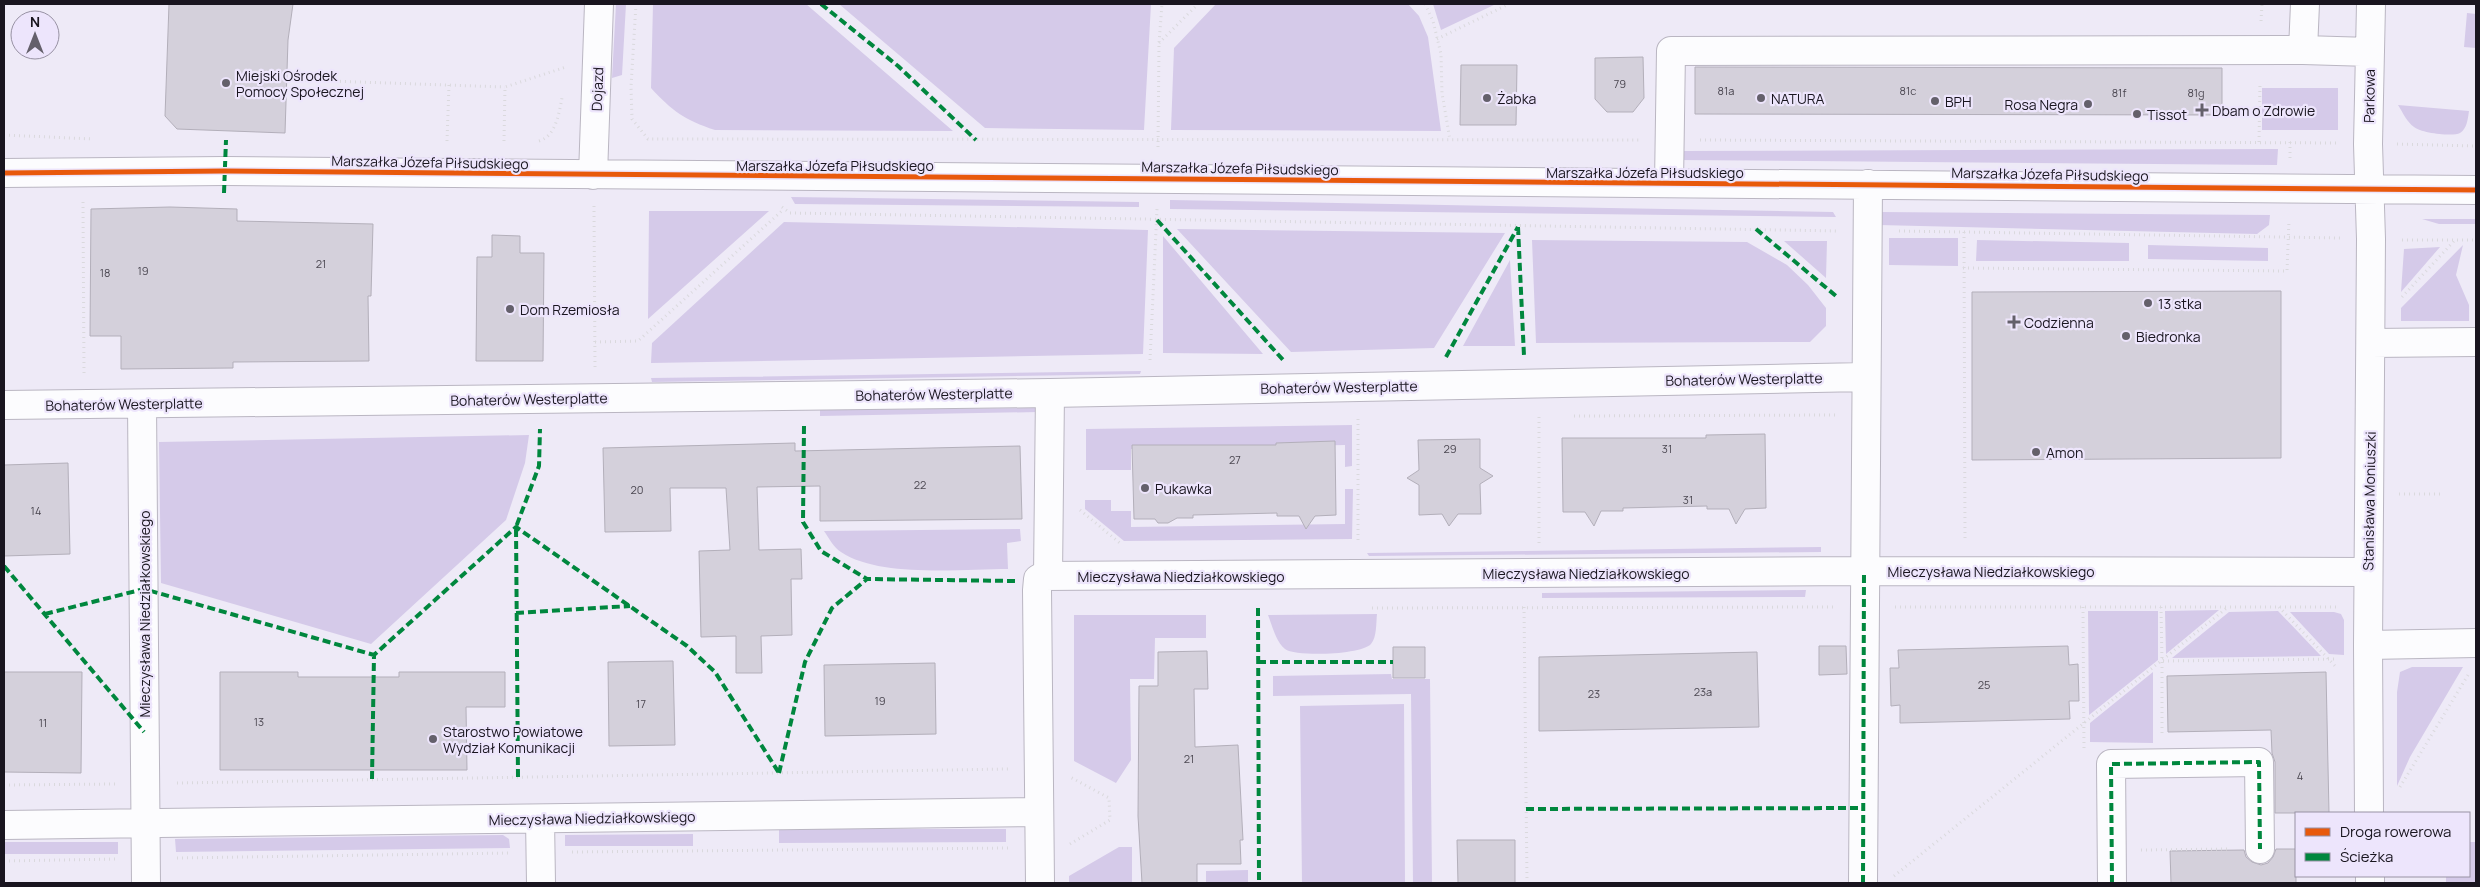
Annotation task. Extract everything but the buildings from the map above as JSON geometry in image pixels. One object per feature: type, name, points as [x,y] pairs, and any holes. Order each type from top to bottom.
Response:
[{"type":"street","name":"Dojazd","points":[[594,186],[599,4]]},
{"type":"street","points":[[2303,50],[2305,4]]},
{"type":"street","name":"Parkowa","points":[[2368,189],[2371,4]]},
{"type":"street","points":[[1669,183],[1671,51],[2303,50],[2370,52]]},
{"type":"street","name":"Marszałka Józefa Piłsudskiego","points":[[4,173],[234,171],[594,186],[1157,178],[2476,190]]},
{"type":"street","points":[[1862,883],[1868,184]]},
{"type":"street","name":"Stanisława Moniuszki","points":[[2368,189],[2371,239],[2368,572],[2369,812]]},
{"type":"street","points":[[2371,343],[2476,342]]},
{"type":"street","name":"Bohaterów Westerplatte","points":[[4,405],[1050,393],[1865,377]]},
{"type":"street","points":[[1040,883],[1037,584],[1038,578],[1048,576],[1050,393]]},
{"type":"street","name":"Mieczysława Niedziałkowskiego","points":[[142,404],[146,883]]},
{"type":"street","name":"Mieczysława Niedziałkowskiego","points":[[1048,576],[1864,571],[2368,572]]},
{"type":"street","points":[[2368,644],[2476,643]]},
{"type":"street","points":[[2112,883],[2111,764],[2259,762],[2260,849]]},
{"type":"street","name":"Mieczysława Niedziałkowskiego","points":[[4,825],[145,825],[1039,812]]},
{"type":"street","points":[[540,819],[541,883]]},
{"type":"path","points":[[636,4],[631,86],[632,119],[648,139],[1670,140],[2476,146]]},
{"type":"path","points":[[1150,363],[1157,220],[1159,43],[1162,4]]},
{"type":"path","points":[[1159,43],[1198,4]]},
{"type":"path","points":[[1425,4],[1441,54],[1442,93],[1450,140]]},
{"type":"path","points":[[1437,39],[1509,4]]},
{"type":"path","points":[[300,80],[505,86],[567,66]]},
{"type":"path","points":[[447,141],[449,85]]},
{"type":"path","points":[[504,141],[505,86]]},
{"type":"path","points":[[536,141],[545,139],[556,125],[564,92]]},
{"type":"path","points":[[494,141],[511,141]]},
{"type":"path","points":[[594,186],[595,372]]},
{"type":"path","points":[[83,201],[84,404]]},
{"type":"path","points":[[595,342],[638,340],[784,208]]},
{"type":"path","points":[[790,213],[2476,240]]},
{"type":"path","points":[[1964,232],[1965,549]]},
{"type":"path","points":[[1963,268],[2288,271],[2289,238]]},
{"type":"path","points":[[2400,300],[2455,240]]},
{"type":"path","points":[[1539,416],[1539,547]]},
{"type":"path","points":[[1358,419],[1358,547]]},
{"type":"path","points":[[2394,494],[2442,494]]},
{"type":"path","points":[[1079,519],[1079,509],[1126,548],[1116,548]]},
{"type":"path","points":[[1524,607],[1527,883]]},
{"type":"path","points":[[2083,607],[2084,757]]},
{"type":"path","points":[[2162,607],[2162,764]]},
{"type":"path","points":[[1893,877],[2228,607]]},
{"type":"path","points":[[2279,607],[2339,670]]},
{"type":"path","points":[[1366,608],[2340,607]]},
{"type":"path","points":[[2162,661],[2342,659]]},
{"type":"path","points":[[2399,790],[2470,671]]},
{"type":"path","points":[[4,785],[1039,769]]},
{"type":"path","points":[[1062,849],[1110,820],[1110,798],[1067,775]]},
{"type":"path","points":[[2138,850],[2260,849]]},
{"type":"shaded area","points":[[616,4],[626,4],[622,75],[612,78]]},
{"type":"shaded area","points":[[653,4],[806,4],[953,131],[715,130],[695,122],[673,109],[651,88]]},
{"type":"shaded area","points":[[839,4],[1151,4],[1144,130],[985,128]]},
{"type":"shaded area","points":[[1216,4],[1408,4],[1419,16],[1428,37],[1441,131],[1171,130],[1174,48]]},
{"type":"shaded area","points":[[1433,4],[1496,4],[1441,30]]},
{"type":"shaded area","points":[[2467,13],[2476,14],[2476,48],[2464,47]]},
{"type":"shaded area","points":[[2262,88],[2338,88],[2338,130],[2262,130]]},
{"type":"shaded area","points":[[2398,105],[2469,111],[2467,123],[2460,133],[2430,133],[2414,127],[2407,120]]},
{"type":"shaded area","points":[[2278,149],[2277,165],[1677,160],[1683,151]]},
{"type":"shaded area","points":[[791,197],[1139,202],[1139,207],[795,204]]},
{"type":"shaded area","points":[[1170,200],[1833,212],[1836,217],[1170,209]]},
{"type":"shaded area","points":[[649,211],[769,211],[648,319]]},
{"type":"shaded area","points":[[1880,212],[2270,215],[2269,225],[2257,234],[1879,225]]},
{"type":"shaded area","points":[[2422,219],[2476,219],[2476,224],[2439,224]]},
{"type":"shaded area","points":[[784,222],[1148,230],[1143,354],[651,363],[652,343]]},
{"type":"shaded area","points":[[1177,229],[1505,233],[1434,348],[1291,352]]},
{"type":"shaded area","points":[[1163,236],[1263,354],[1163,353]]},
{"type":"shaded area","points":[[1889,238],[1958,238],[1958,266],[1889,265]]},
{"type":"shaded area","points":[[1532,240],[1747,242],[1787,265],[1808,285],[1826,308],[1826,326],[1810,342],[1536,343]]},
{"type":"shaded area","points":[[1977,240],[2129,243],[2129,261],[1976,261]]},
{"type":"shaded area","points":[[1784,241],[1827,241],[1826,278]]},
{"type":"shaded area","points":[[2148,245],[2268,248],[2268,261],[2148,259]]},
{"type":"shaded area","points":[[2463,245],[2456,275],[2469,305],[2469,321],[2401,321],[2401,308]]},
{"type":"shaded area","points":[[2440,247],[2401,292],[2404,249]]},
{"type":"shaded area","points":[[1510,260],[1515,346],[1463,346]]},
{"type":"shaded area","points":[[1141,371],[1140,374],[652,382],[651,378]]},
{"type":"shaded area","points":[[1037,408],[1038,412],[820,416],[820,410]]},
{"type":"shaded area","points":[[1352,425],[1352,466],[1345,467],[1345,445],[1131,449],[1131,470],[1086,470],[1086,429]]},
{"type":"shaded area","points":[[529,435],[525,463],[506,520],[371,644],[161,583],[159,442]]},
{"type":"shaded area","points":[[1345,489],[1353,489],[1352,539],[1124,541],[1085,509],[1085,500],[1111,500],[1111,511],[1131,511],[1131,527],[1345,524]]},
{"type":"shaded area","points":[[1020,529],[1021,541],[1007,543],[1008,569],[945,570],[899,569],[877,566],[857,560],[838,550],[824,531]]},
{"type":"shaded area","points":[[1821,547],[1821,552],[1369,556],[1367,553]]},
{"type":"shaded area","points":[[1806,590],[1805,597],[1542,598],[1542,593]]},
{"type":"shaded area","points":[[2219,610],[2166,654],[2165,611]]},
{"type":"shaded area","points":[[2088,611],[2158,611],[2158,660],[2089,715]]},
{"type":"shaded area","points":[[2278,611],[2321,656],[2172,658],[2229,612]]},
{"type":"shaded area","points":[[2290,612],[2334,612],[2341,614],[2344,620],[2344,655],[2329,654]]},
{"type":"shaded area","points":[[1377,614],[1375,634],[1371,644],[1355,651],[1328,654],[1291,652],[1285,649],[1277,638],[1268,615]]},
{"type":"shaded area","points":[[1074,615],[1206,615],[1206,638],[1155,638],[1154,679],[1130,679],[1131,760],[1116,783],[1074,761]]},
{"type":"shaded area","points":[[2412,667],[2463,667],[2410,757],[2397,786],[2397,692],[2400,672]]},
{"type":"shaded area","points":[[2153,672],[2153,743],[2090,742],[2090,723]]},
{"type":"shaded area","points":[[1391,674],[1392,679],[1430,679],[1432,883],[1413,883],[1411,694],[1273,696],[1273,676]]},
{"type":"shaded area","points":[[1404,704],[1405,883],[1302,883],[1300,706]]},
{"type":"shaded area","points":[[779,829],[1006,829],[1006,842],[779,843]]},
{"type":"shaded area","points":[[693,834],[693,846],[565,846],[565,835]]},
{"type":"shaded area","points":[[503,835],[509,839],[510,848],[176,852],[175,839]]},
{"type":"shaded area","points":[[4,842],[118,842],[118,854],[4,854]]},
{"type":"shaded area","points":[[2470,842],[2476,842],[2476,883],[2446,883],[2446,877],[2470,877]]},
{"type":"shaded area","points":[[1119,847],[1132,847],[1132,883],[1069,883],[1069,876]]},
{"type":"shaded area","points":[[1248,870],[1248,883],[1206,883],[1206,871]]},
{"type":"marked path","points":[[821,4],[898,66],[976,140]]},
{"type":"marked path","points":[[224,193],[226,140]]},
{"type":"marked path","points":[[1157,220],[1284,361]]},
{"type":"marked path","points":[[1518,227],[1524,356]]},
{"type":"marked path","points":[[1446,357],[1518,227]]},
{"type":"marked path","points":[[1756,229],[1836,296]]},
{"type":"marked path","points":[[804,426],[803,522],[821,551],[867,579],[1016,581]]},
{"type":"marked path","points":[[518,777],[516,527],[539,466],[540,429]]},
{"type":"marked path","points":[[372,779],[374,655],[516,527],[687,646],[715,672],[779,773]]},
{"type":"marked path","points":[[4,566],[144,732]]},
{"type":"marked path","points":[[1863,883],[1864,571]]},
{"type":"marked path","points":[[779,773],[805,662],[832,608],[867,579]]},
{"type":"marked path","points":[[45,614],[144,589],[374,655]]},
{"type":"marked path","points":[[516,613],[630,606]]},
{"type":"marked path","points":[[1258,608],[1259,883]]},
{"type":"marked path","points":[[1258,662],[1393,662]]},
{"type":"marked path","points":[[2112,883],[2111,764],[2259,762],[2260,849]]},
{"type":"marked path","points":[[1526,809],[1863,808]]},
{"type":"cycle path","points":[[4,173],[225,171],[2476,190]]},
{"type":"place","name":"Miejski Ośrodek Pomocy Społecznej","points":[[226,83]]},
{"type":"place","name":"Żabka","points":[[1487,98]]},
{"type":"place","name":"NATURA","points":[[1761,98]]},
{"type":"place","name":"BPH","points":[[1935,101]]},
{"type":"place","name":"Rosa Negra","points":[[2088,104]]},
{"type":"place","name":"Dbam o Zdrowie","points":[[2202,110]]},
{"type":"place","name":"Tissot","points":[[2137,114]]},
{"type":"place","name":"13 stka","points":[[2148,303]]},
{"type":"place","name":"Dom Rzemiosła","points":[[510,309]]},
{"type":"place","name":"Codzienna","points":[[2014,322]]},
{"type":"place","name":"Biedronka","points":[[2126,336]]},
{"type":"place","name":"Amon","points":[[2036,452]]},
{"type":"place","name":"Pukawka","points":[[1145,488]]},
{"type":"place","name":"Starostwo Powiatowe Wydział Komunikacji","points":[[433,739]]}]
